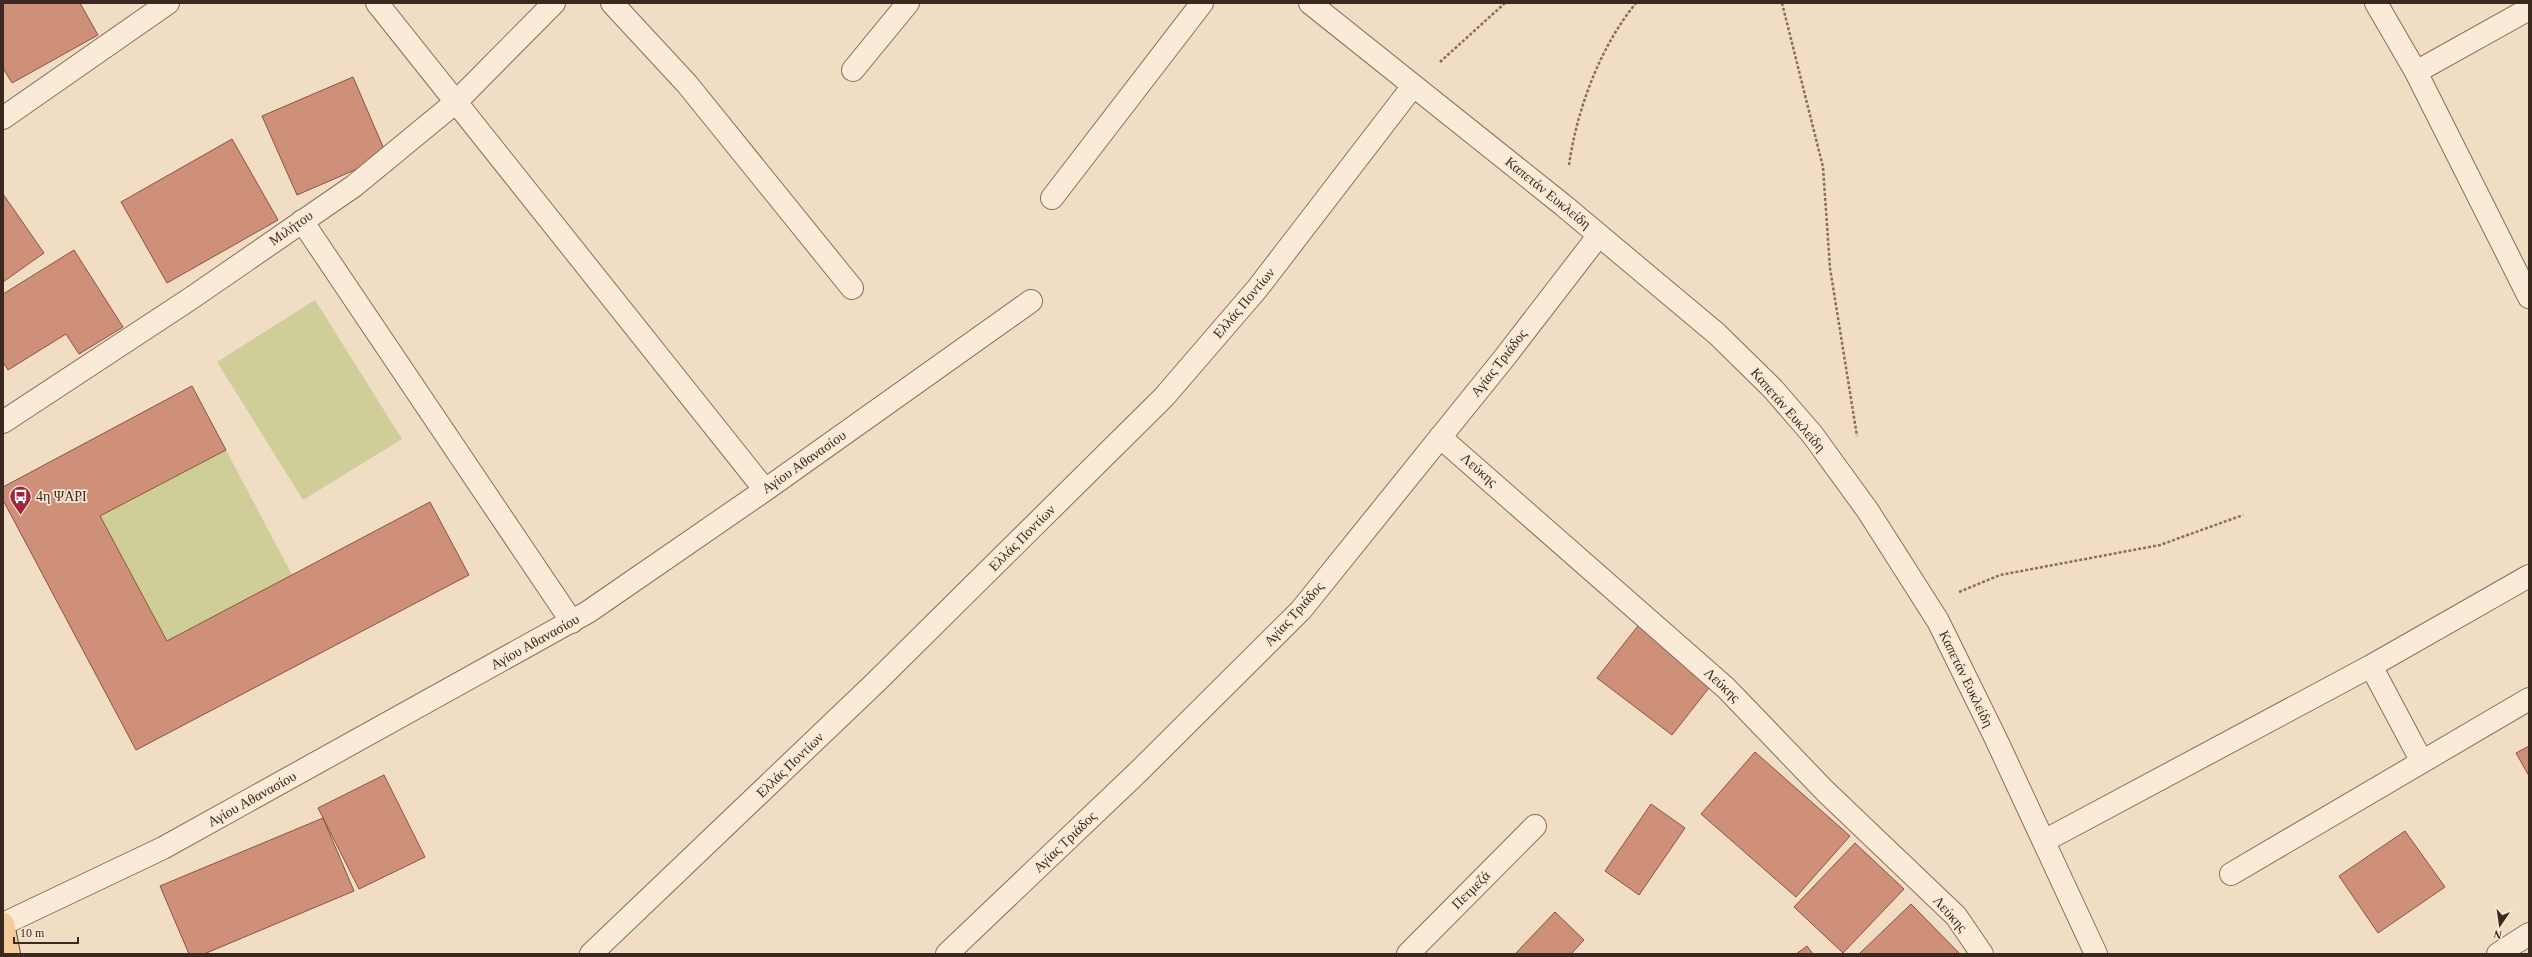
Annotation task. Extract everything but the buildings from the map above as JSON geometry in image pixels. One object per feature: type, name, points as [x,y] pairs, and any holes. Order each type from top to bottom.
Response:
[{"type":"main road","points":[[3,924],[9,954]]},
{"type":"street","points":[[3,118],[168,3]]},
{"type":"street","points":[[378,3],[765,490]]},
{"type":"street","name":"Μιλήτου","points":[[3,422],[190,299],[302,220],[354,186],[456,102],[554,3]]},
{"type":"street","points":[[612,3],[687,84],[852,288]]},
{"type":"street","points":[[853,70],[908,3]]},
{"type":"street","points":[[1052,198],[1202,3]]},
{"type":"street","name":"Καπετάν Ευκλείδη","points":[[1310,3],[1563,205],[1718,334],[1773,390],[1812,434],[1868,511],[1938,621],[1996,739],[2096,954]]},
{"type":"street","points":[[2376,3],[2416,72],[2529,297]]},
{"type":"street","points":[[2416,72],[2529,9]]},
{"type":"street","name":"Ελλάς Ποντίων","points":[[591,954],[881,677],[1164,397],[1256,289],[1413,86]]},
{"type":"street","points":[[302,220],[572,622]]},
{"type":"street","name":"Αγίας Τριάδος","points":[[947,954],[1137,773],[1301,610],[1599,235]]},
{"type":"street","name":"Αγίου Αθανασίου","points":[[3,924],[163,848],[572,622],[765,490],[1031,301]]},
{"type":"street","name":"Λεύκης","points":[[1440,437],[1726,688],[1825,791],[1956,916],[1982,954]]},
{"type":"street","points":[[2044,841],[2371,666],[2529,576]]},
{"type":"street","points":[[2371,666],[2422,762]]},
{"type":"street","points":[[2231,874],[2529,699]]},
{"type":"street","name":"Πετμεζά","points":[[1408,954],[1534,826]]},
{"type":"street","points":[[2498,954],[2529,934]]},
{"type":"path","points":[[1413,86],[1506,3]]},
{"type":"path","points":[[1563,205],[1574,130],[1603,56],[1636,3]]},
{"type":"path","points":[[1782,3],[1823,167],[1830,268],[1858,441]]},
{"type":"path","points":[[1927,604],[2000,575],[2160,544],[2243,515]]},
{"type":"shaded area","points":[[315,300],[402,439],[303,500],[217,362]]},
{"type":"shaded area","points":[[226,450],[292,575],[167,641],[100,516]]},
{"type":"place","name":"4η ΨΑΡΙ","points":[[21,516]]}]
